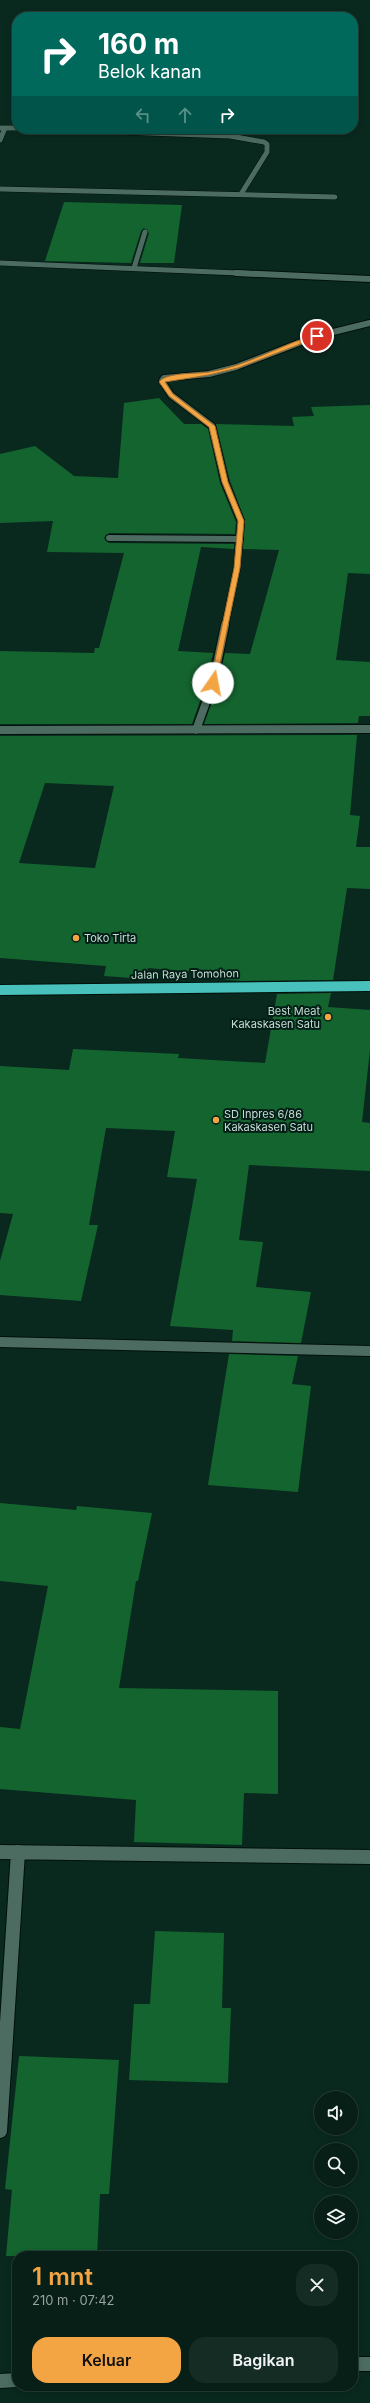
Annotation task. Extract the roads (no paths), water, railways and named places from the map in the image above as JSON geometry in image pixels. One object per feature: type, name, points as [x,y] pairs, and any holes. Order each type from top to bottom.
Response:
[{"type":"highway","name":"Jalan Raya Tomohon","points":[[0,990],[370,986]]},
{"type":"street","points":[[0,140],[2,128]]},
{"type":"street","points":[[176,134],[230,136],[264,142],[267,144],[267,152],[242,194]]},
{"type":"street","points":[[0,189],[335,197]]},
{"type":"street","points":[[134,268],[145,232]]},
{"type":"street","points":[[0,263],[370,279]]},
{"type":"street","points":[[196,730],[213,683],[237,568],[241,521],[225,482],[212,426],[171,395],[162,382],[164,378],[209,374],[236,367],[317,336],[370,323]]},
{"type":"street","points":[[109,538],[240,539]]},
{"type":"street","points":[[0,730],[370,729]]},
{"type":"street","points":[[0,1342],[370,1351]]},
{"type":"street","points":[[0,1852],[370,1857]]},
{"type":"street","points":[[0,2131],[18,1852]]},
{"type":"street","points":[[358,2364],[370,2364]]},
{"type":"street","points":[[0,2381],[12,2380]]},
{"type":"place","name":"Toko Tirta","points":[[76,938]]},
{"type":"place","name":"Best Meat Kakaskasen Satu","points":[[328,1017]]},
{"type":"place","name":"SD Inpres 6/86 Kakaskasen Satu","points":[[216,1120]]}]
